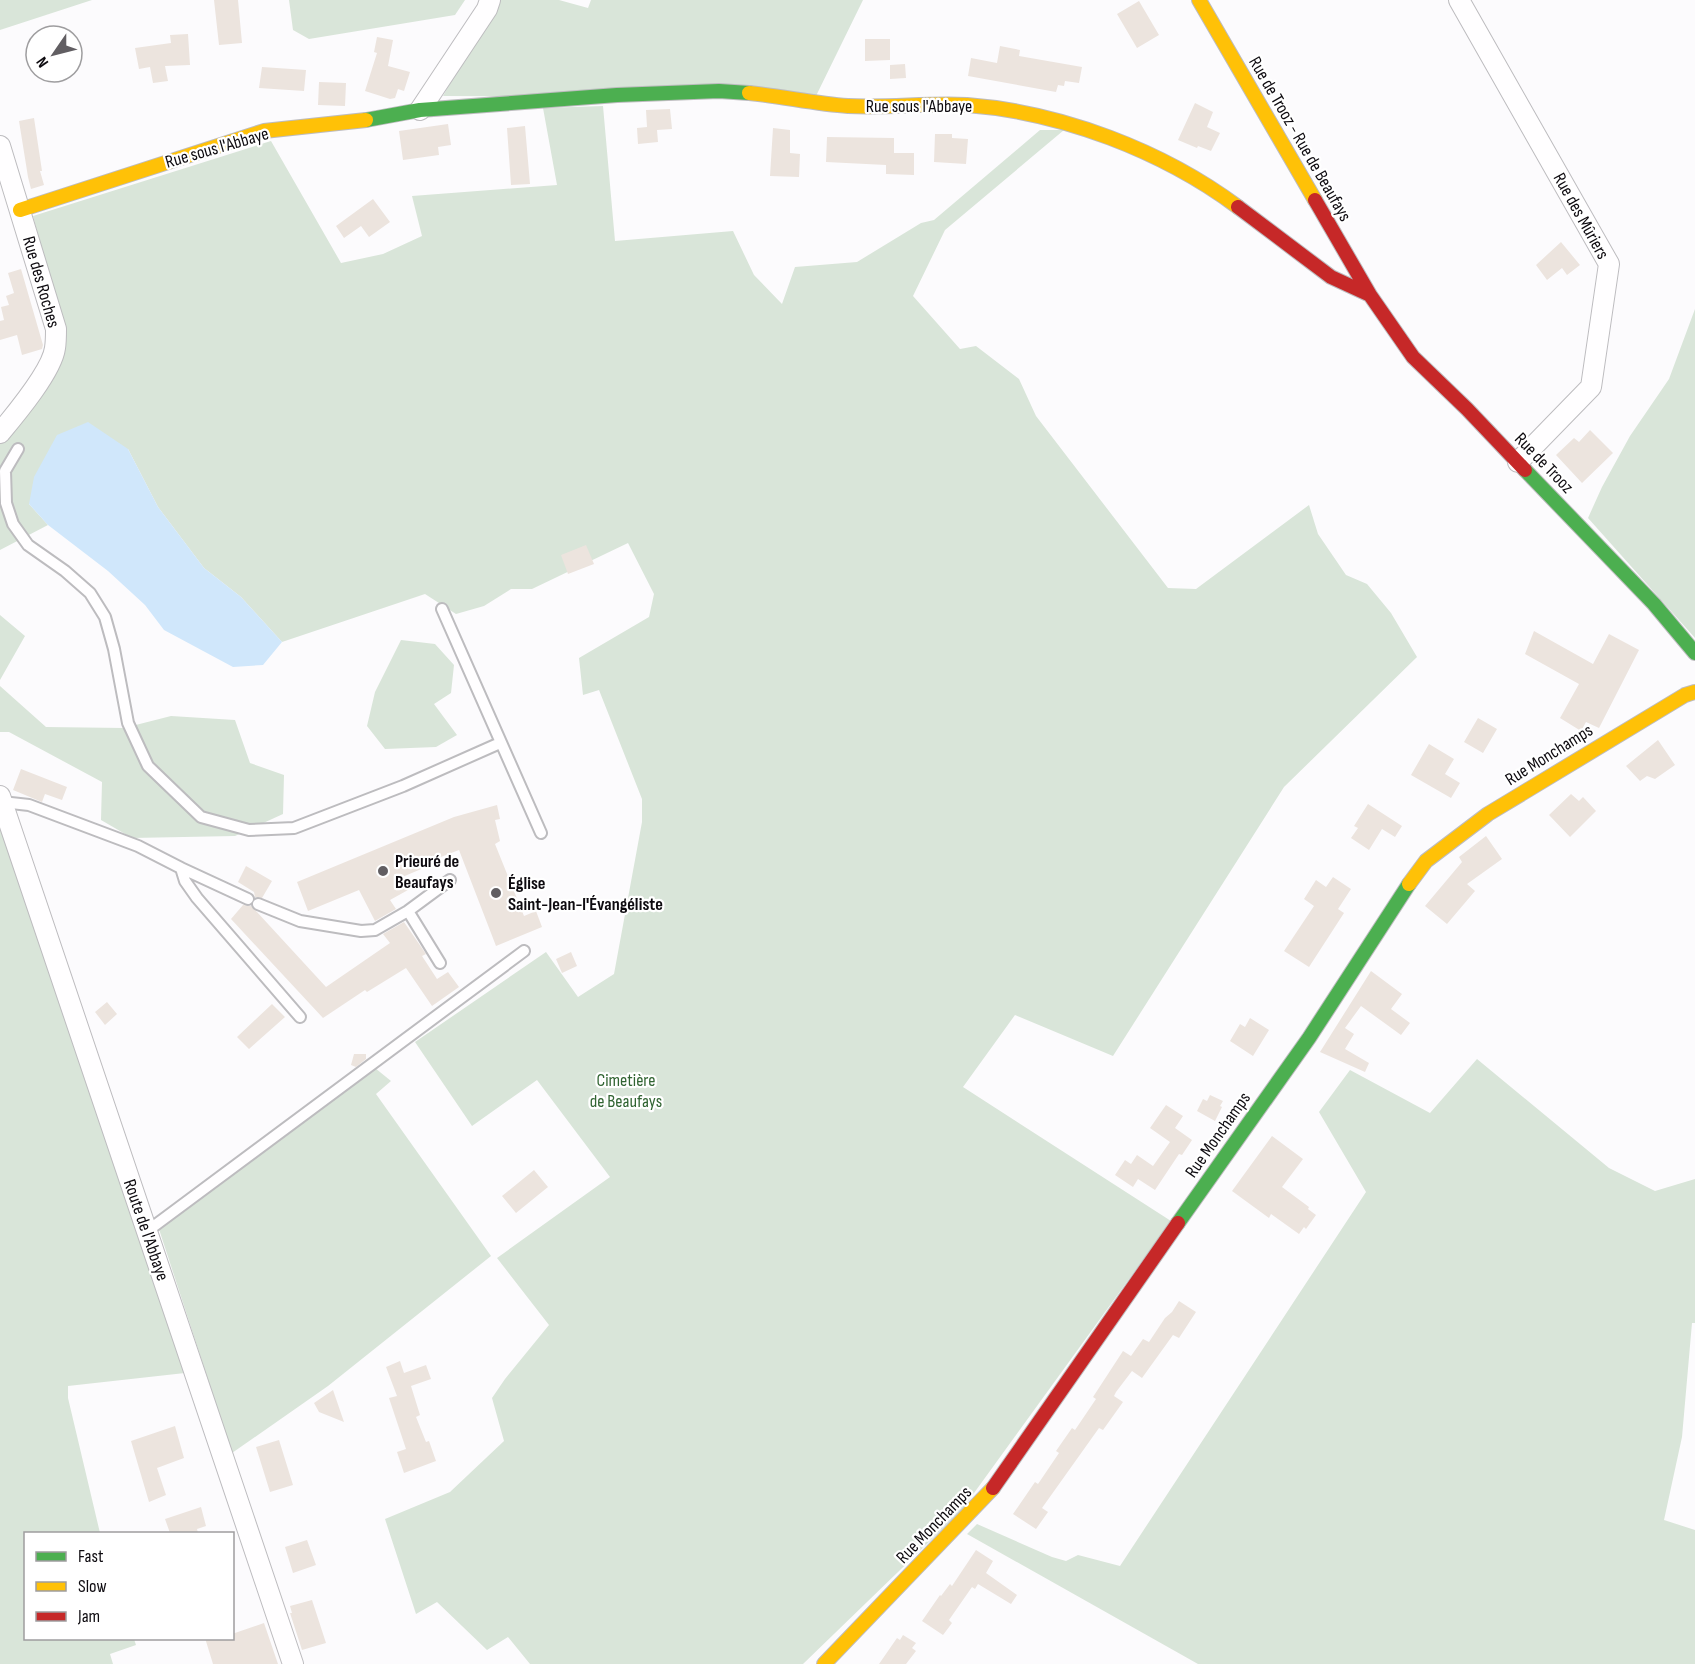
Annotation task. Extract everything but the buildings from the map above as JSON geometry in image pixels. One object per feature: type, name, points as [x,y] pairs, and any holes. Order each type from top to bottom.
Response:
[{"type":"street","points":[[420,110],[487,9],[490,0]]},
{"type":"street","name":"Rue de Trooz - Rue de Beaufays","points":[[1199,0],[1370,295]]},
{"type":"street","name":"Rue des Mûriers","points":[[1459,0],[1609,264],[1592,387],[1518,462]]},
{"type":"street","name":"Rue sous l'Abbaye","points":[[20,210],[264,131],[355,122],[420,110],[617,95],[719,91],[774,95],[847,106],[965,105],[1009,109],[1053,118],[1097,133],[1165,162],[1219,193],[1331,277],[1370,295]]},
{"type":"street","name":"Rue des Roches","points":[[0,146],[56,329],[55,350],[30,396],[0,433]]},
{"type":"street","name":"Rue de Trooz","points":[[1370,295],[1413,357],[1518,462],[1654,604],[1695,653]]},
{"type":"street","name":"Rue Monchamps","points":[[824,1664],[994,1488],[1089,1349],[1310,1038],[1395,903],[1426,861],[1498,808],[1685,695],[1695,692]]},
{"type":"street","name":"Route de l'Abbaye","points":[[1,799],[293,1664]]},
{"type":"lane","points":[[18,449],[5,471],[6,503],[13,524],[28,545],[90,593],[105,617],[114,649],[128,723],[148,766],[201,817],[249,830],[294,828],[403,786],[500,742]]},
{"type":"lane","points":[[442,609],[541,833]]},
{"type":"lane","points":[[1,799],[29,806],[138,846],[253,902],[300,921],[361,931],[375,930],[408,911],[450,880]]},
{"type":"lane","points":[[181,868],[185,881],[197,898],[300,1017]]},
{"type":"lane","points":[[408,911],[440,963]]},
{"type":"lane","points":[[146,1232],[524,951]]},
{"type":"green space","points":[[0,0],[92,0],[0,30]]},
{"type":"green space","points":[[289,0],[465,0],[455,15],[309,39],[293,30]]},
{"type":"green space","points":[[496,0],[559,0],[588,8],[591,0],[863,0],[815,98],[443,96]]},
{"type":"green space","name":"Cimetière de Beaufays","points":[[603,106],[615,241],[733,231],[754,275],[782,304],[795,267],[857,262],[921,223],[934,220],[1040,130],[1064,130],[945,230],[913,296],[960,349],[976,346],[1019,379],[1036,416],[1168,588],[1196,589],[1309,505],[1318,534],[1346,575],[1367,584],[1391,613],[1417,657],[1284,787],[1113,1056],[1015,1015],[963,1087],[1171,1221],[961,1511],[803,1664],[530,1664],[508,1637],[487,1650],[437,1602],[416,1614],[385,1519],[450,1492],[504,1441],[492,1398],[549,1325],[497,1258],[610,1177],[537,1080],[472,1126],[415,1042],[546,952],[578,997],[614,974],[642,822],[642,799],[599,690],[583,695],[579,658],[649,617],[654,594],[628,543],[532,589],[511,589],[484,606],[456,614],[425,594],[282,642],[241,597],[204,568],[158,507],[128,449],[29,504],[48,525],[0,550],[0,439],[40,390],[66,343],[33,216],[271,141],[341,263],[383,254],[422,236],[412,196],[557,185],[543,108]]},
{"type":"green space","points":[[1695,309],[1695,638],[1588,518],[1630,436],[1669,379]]},
{"type":"green space","points":[[0,615],[25,636],[0,680]]},
{"type":"green space","points":[[401,640],[435,644],[454,665],[451,693],[434,704],[457,735],[436,747],[385,749],[367,726],[375,692]]},
{"type":"green space","points":[[0,686],[46,727],[124,728],[171,716],[235,720],[250,763],[284,775],[283,814],[235,836],[132,838],[101,820],[102,782],[9,732],[0,732]]},
{"type":"green space","points":[[0,827],[185,1373],[68,1386],[68,1398],[100,1532],[24,1532],[24,1640],[134,1640],[136,1645],[110,1654],[113,1664],[0,1664]]},
{"type":"green space","points":[[1477,1059],[1609,1168],[1655,1191],[1695,1179],[1695,1323],[1692,1323],[1682,1437],[1664,1520],[1695,1530],[1695,1664],[1198,1664],[967,1534],[977,1524],[1052,1557],[1066,1561],[1078,1555],[1120,1566],[1366,1192],[1319,1112],[1350,1070],[1430,1113]]},
{"type":"green space","points":[[375,1068],[391,1081],[376,1094],[491,1256],[328,1386],[232,1453],[157,1223]]},
{"type":"water","points":[[88,422],[128,449],[158,507],[204,568],[241,597],[282,642],[263,665],[233,667],[164,630],[145,605],[108,571],[48,525],[29,504],[34,477],[57,435]]},
{"type":"traffic: fast","points":[[366,120],[420,110],[617,95],[719,91],[749,93]]},
{"type":"traffic: fast","points":[[1525,470],[1654,604],[1695,653]]},
{"type":"traffic: fast","points":[[1178,1223],[1309,1038],[1409,884]]},
{"type":"traffic: slow","points":[[1199,0],[1315,200]]},
{"type":"traffic: slow","points":[[749,93],[848,106],[967,105],[1038,116],[1110,138],[1144,152],[1177,168],[1238,207]]},
{"type":"traffic: slow","points":[[20,210],[264,131],[366,120]]},
{"type":"traffic: slow","points":[[1409,884],[1426,861],[1488,814],[1685,695],[1695,692]]},
{"type":"traffic: slow","points":[[824,1664],[993,1488]]},
{"type":"traffic: jam","points":[[1315,200],[1370,295],[1413,357],[1525,470]]},
{"type":"traffic: jam","points":[[1238,207],[1331,277],[1370,295]]},
{"type":"traffic: jam","points":[[993,1488],[1178,1223]]},
{"type":"place","name":"Prieuré de Beaufays","points":[[383,871]]},
{"type":"place","name":"Église Saint-Jean-l'Évangéliste","points":[[496,893]]}]
